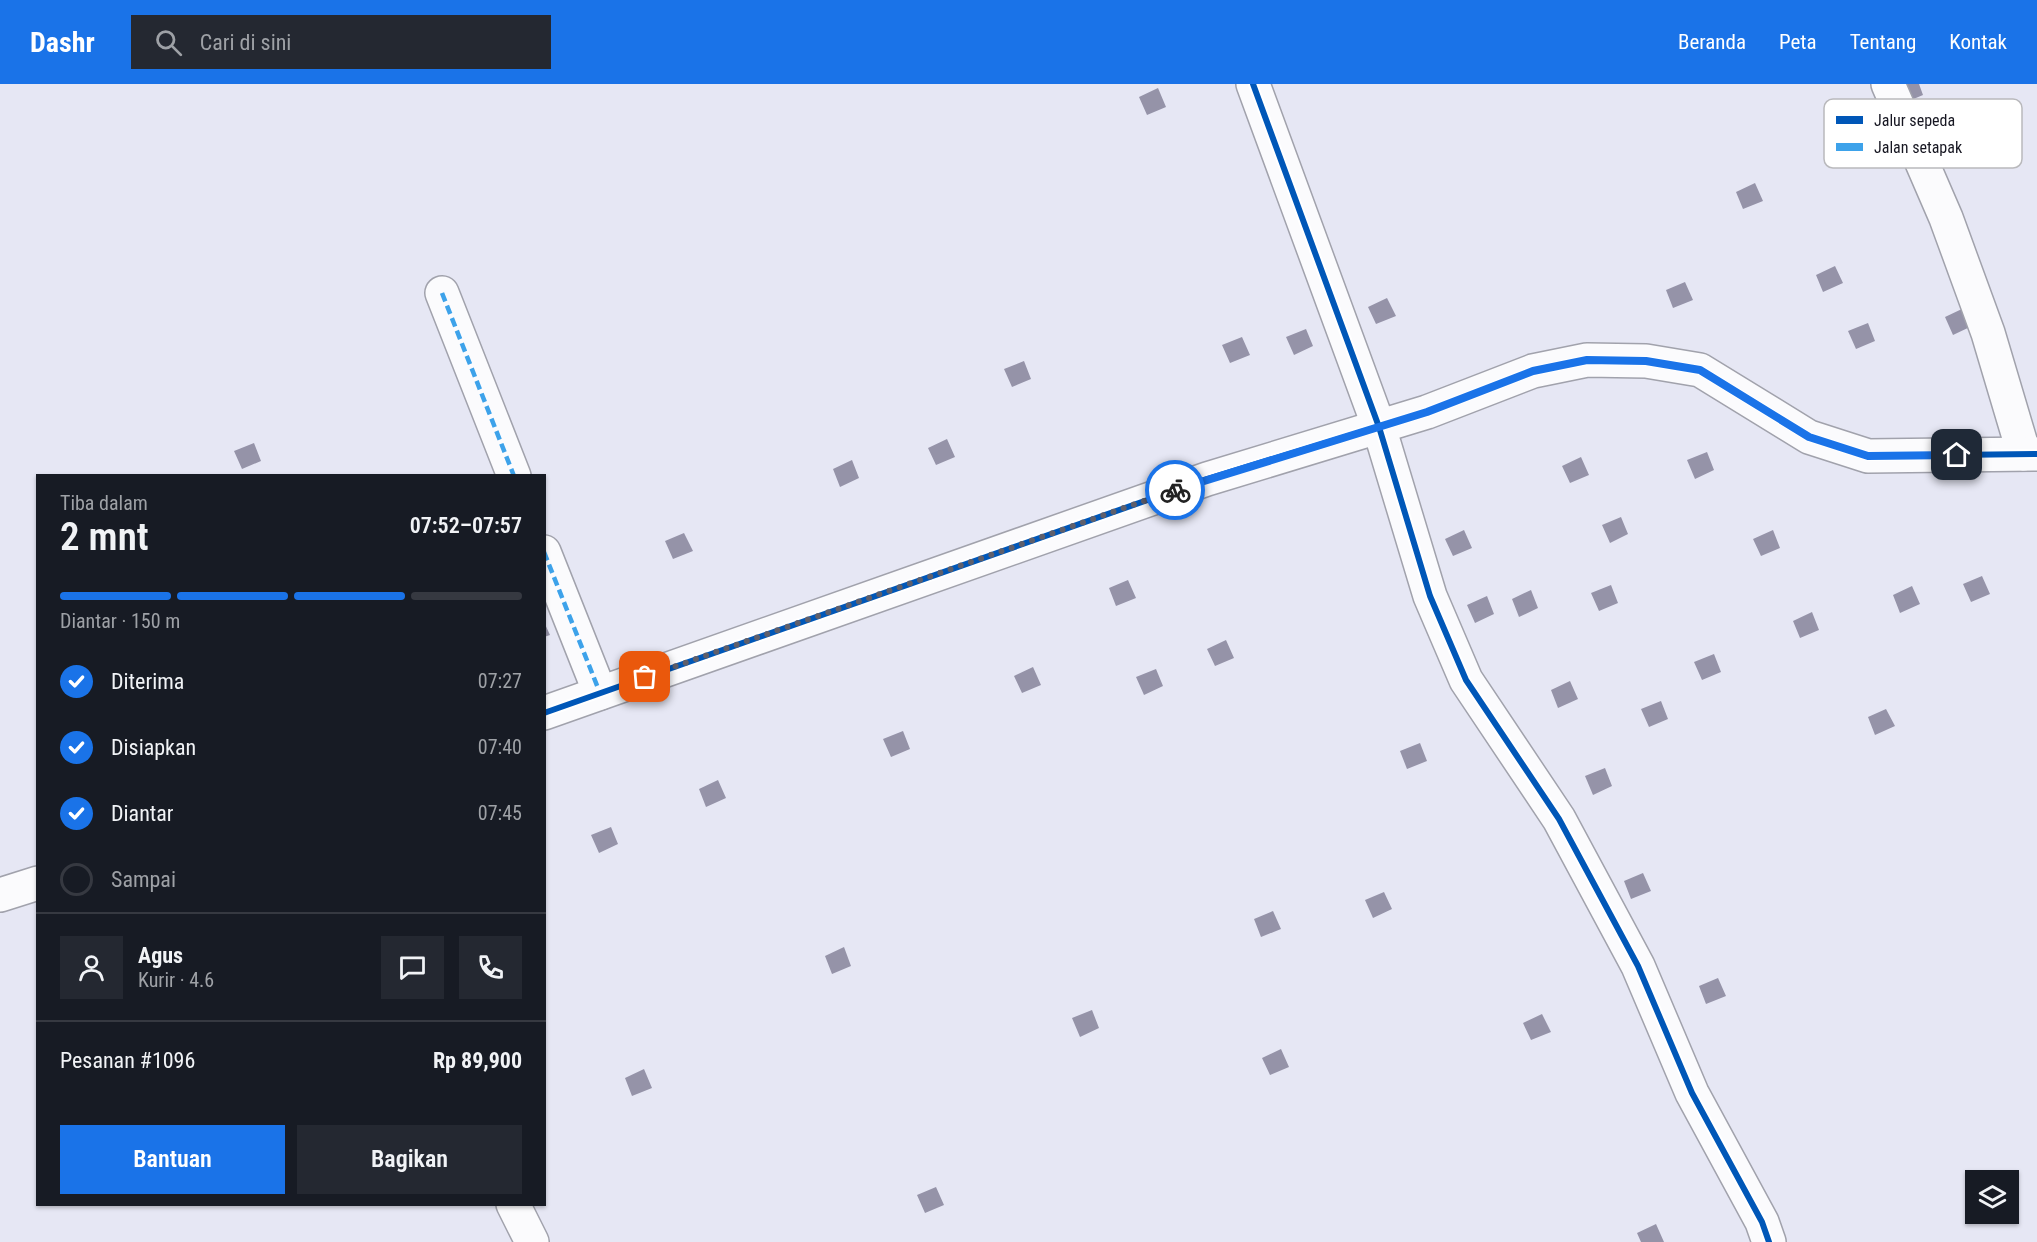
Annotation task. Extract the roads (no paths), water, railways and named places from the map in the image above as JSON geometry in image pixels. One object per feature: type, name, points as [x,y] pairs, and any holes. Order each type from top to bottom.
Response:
[{"type":"street","points":[[1253,84],[1379,427],[1430,596],[1466,680],[1570,840],[1638,966],[1692,1093],[1762,1222],[1769,1242]]},
{"type":"street","points":[[1888,84],[1894,99]]},
{"type":"street","points":[[546,712],[1207,479],[1379,427],[1533,371],[1587,360],[1646,361],[1700,370],[1809,437],[1868,456],[2030,454],[1946,218],[1924,168]]},
{"type":"street","points":[[442,293],[513,474]]},
{"type":"street","points":[[546,557],[600,693]]},
{"type":"street","points":[[0,895],[36,884]]},
{"type":"street","points":[[514,1206],[532,1242]]}]
